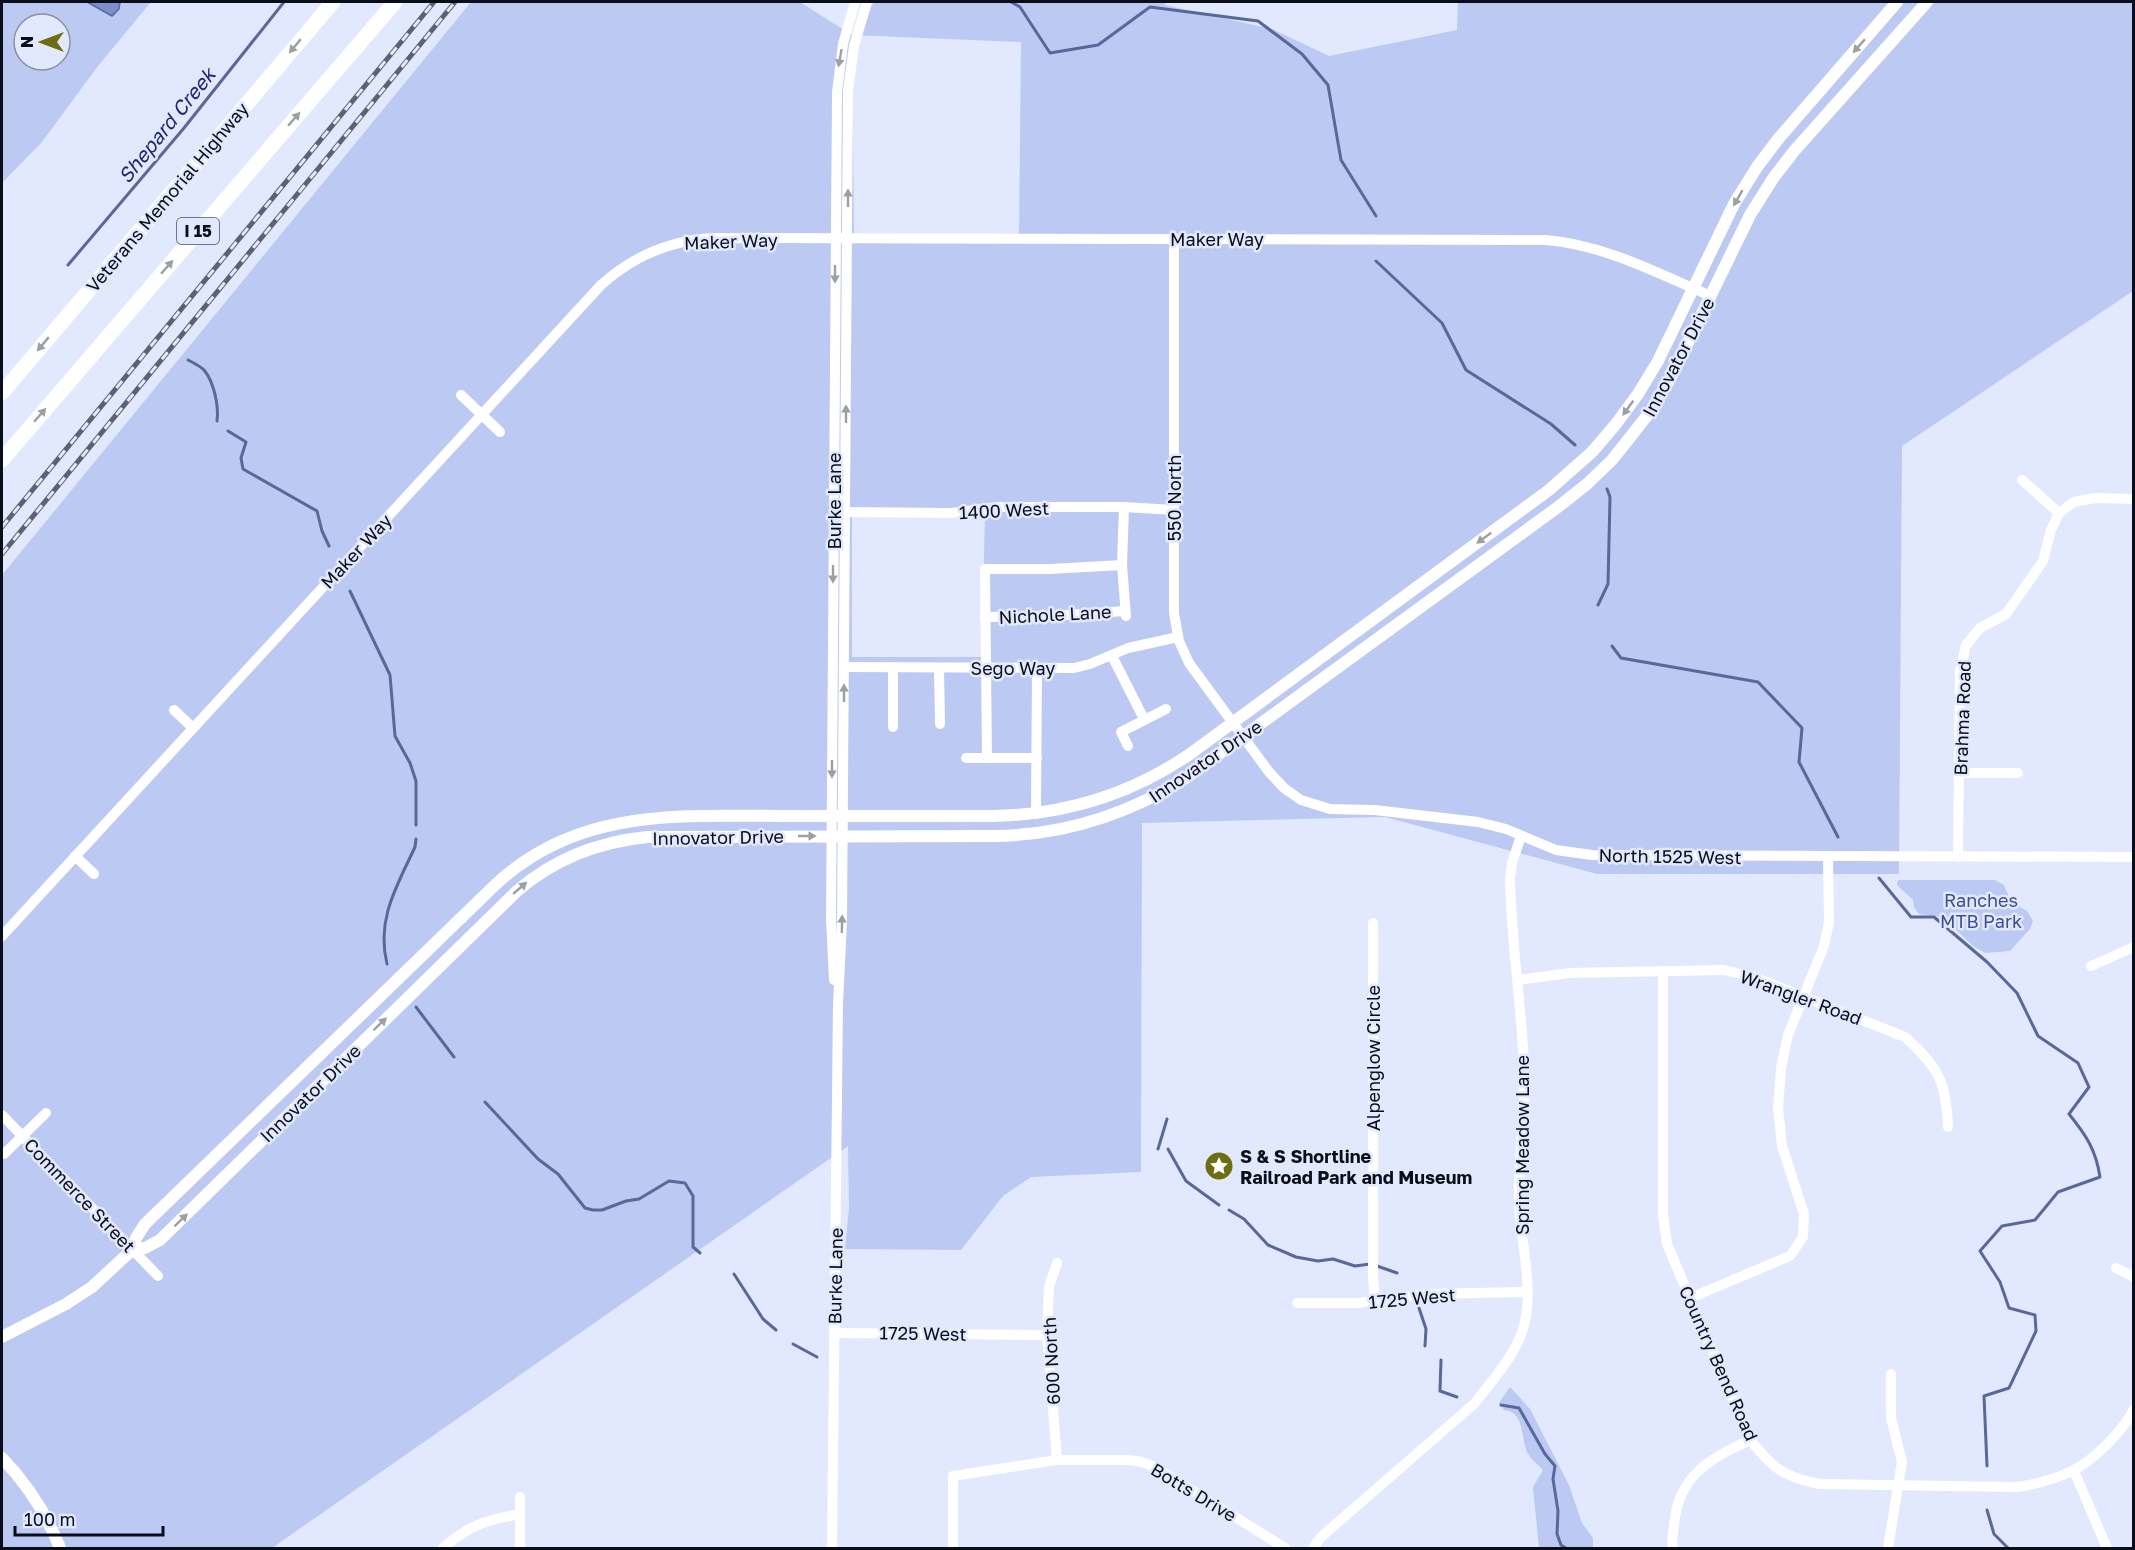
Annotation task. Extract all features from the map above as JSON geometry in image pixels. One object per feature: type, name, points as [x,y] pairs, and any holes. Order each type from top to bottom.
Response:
[{"type":"highway","name":"Veterans Memorial Highway","points":[[2,393],[333,2]]},
{"type":"highway","name":"I 15","points":[[2,460],[395,2]]},
{"type":"main road","name":"Innovator Drive","points":[[2,1337],[80,1296],[104,1277],[133,1250],[138,1233],[145,1224],[503,877],[538,852],[590,830],[650,818],[1036,814],[1089,803],[1128,789],[1176,764],[1549,490],[1579,465],[1605,438],[1638,394],[1658,361],[1734,204],[1757,167],[1779,138],[1897,2]]},
{"type":"main road","name":"Innovator Drive","points":[[133,1250],[145,1248],[160,1240],[517,891],[551,866],[597,847],[647,837],[1012,836],[1046,832],[1078,826],[1118,813],[1158,795],[1186,778],[1558,507],[1600,472],[1624,447],[1650,412],[1670,379],[1750,215],[1774,177],[1795,150],[1927,2]]},
{"type":"main road","points":[[2,1458],[31,1494],[49,1522],[60,1548]]},
{"type":"street","name":"Burke Lane","points":[[831,1548],[837,1004],[832,940],[837,836],[839,512],[837,77],[843,44],[855,2]]},
{"type":"street","name":"Burke Lane","points":[[837,816],[844,667],[839,512],[849,77],[855,38],[867,2]]},
{"type":"street","name":"Maker Way","points":[[2,936],[601,285],[625,266],[649,252],[673,244],[705,239],[1555,240],[1609,252],[1711,296]]},
{"type":"street","name":"550 North","points":[[1174,239],[1174,613],[1178,638],[1189,663],[1242,738]]},
{"type":"street","points":[[461,395],[500,432]]},
{"type":"street","points":[[2022,480],[2059,513],[2074,502],[2095,498],[2133,499]]},
{"type":"street","name":"1400 West","points":[[839,512],[939,513],[989,507],[1124,507],[1174,510]]},
{"type":"street","points":[[987,758],[985,569],[1050,569],[1122,565],[1124,507]]},
{"type":"street","name":"Brahma Road","points":[[1958,857],[1960,671],[1966,645],[1980,628],[2006,614],[2043,561],[2051,530],[2059,513]]},
{"type":"street","name":"Nichole Lane","points":[[985,617],[1126,614],[1122,565]]},
{"type":"street","name":"Sego Way","points":[[844,667],[1074,668],[1112,656],[1128,648],[1178,638]]},
{"type":"street","points":[[1112,656],[1144,719]]},
{"type":"street","points":[[893,667],[893,727]]},
{"type":"street","points":[[1036,814],[1037,667]]},
{"type":"street","points":[[939,668],[940,724]]},
{"type":"street","points":[[1128,746],[1121,732],[1166,709]]},
{"type":"street","points":[[174,710],[193,728]]},
{"type":"street","name":"North 1525 West","points":[[1242,738],[1276,780],[1292,795],[1311,805],[1329,809],[1375,810],[1478,822],[1498,826],[1556,850],[1592,855],[2133,857]]},
{"type":"street","points":[[966,758],[1037,758]]},
{"type":"street","points":[[1960,773],[2018,773]]},
{"type":"street","name":"Spring Meadow Lane","points":[[1313,1548],[1321,1537],[1474,1404],[1493,1380],[1522,1332],[1527,1293],[1519,1203],[1524,1065],[1510,878],[1512,863],[1521,836]]},
{"type":"street","points":[[75,856],[94,874]]},
{"type":"street","points":[[1690,1298],[1790,1256],[1803,1237],[1804,1214],[1782,1146],[1778,1108],[1781,1068],[1788,1035],[1824,946],[1829,922],[1828,857]]},
{"type":"street","name":"Alpenglow Circle","points":[[1373,923],[1373,1278],[1375,1301]]},
{"type":"street","points":[[2091,966],[2133,947]]},
{"type":"street","name":"Wrangler Road","points":[[1518,980],[1569,973],[1663,971],[1724,970],[1754,976],[1905,1036],[1924,1054],[1938,1073],[1946,1096],[1948,1126]]},
{"type":"street","name":"Country Bend Road","points":[[1663,971],[1663,1215],[1667,1244],[1750,1440],[1772,1466],[1795,1479],[1819,1484],[2018,1487],[2040,1483],[2074,1471],[2101,1450],[2133,1409]]},
{"type":"street","points":[[4,1154],[46,1113]]},
{"type":"street","name":"Commerce Street","points":[[2,1115],[158,1276]]},
{"type":"street","name":"600 North","points":[[1057,1263],[1049,1287],[1047,1335],[1057,1460]]},
{"type":"street","points":[[2115,1268],[2133,1276]]},
{"type":"street","name":"1725 West","points":[[1297,1303],[1358,1303],[1425,1294],[1527,1293]]},
{"type":"street","name":"1725 West","points":[[834,1333],[1047,1335]]},
{"type":"street","points":[[1888,1548],[1902,1462],[1891,1418],[1891,1374]]},
{"type":"street","points":[[1673,1548],[1675,1515],[1683,1491],[1698,1470],[1718,1455],[1750,1440]]},
{"type":"street","name":"Botts Drive","points":[[953,1548],[953,1476],[1057,1460],[1129,1460],[1155,1467],[1285,1548]]},
{"type":"street","points":[[2074,1471],[2107,1548]]},
{"type":"street","points":[[520,1497],[520,1548]]},
{"type":"street","points":[[443,1548],[471,1527],[491,1519],[520,1514]]},
{"type":"green space","points":[[2,2],[151,2],[98,66],[42,142],[2,183]]},
{"type":"green space","points":[[471,2],[800,2],[852,35],[874,2],[1165,2],[1165,5],[1272,29],[1329,56],[1457,30],[1458,2],[2133,2],[2133,291],[1902,446],[1899,874],[1597,874],[1385,817],[1142,823],[1141,1172],[1031,1177],[1003,1196],[961,1250],[845,1249],[849,1208],[848,1146],[272,1548],[2,1548],[2,575]],"holes":[[[852,35],[1021,42],[1019,234],[854,238]],[[985,510],[982,657],[852,657],[852,511]]]},
{"type":"green space","name":"Ranches MTB Park","points":[[1899,880],[1995,880],[2004,885],[2011,902],[2027,911],[2033,921],[2030,929],[2010,951],[1985,953],[1973,946],[1943,917],[1919,914],[1914,907],[1913,900],[1897,885]]},
{"type":"green space","points":[[1510,1387],[1530,1409],[1569,1485],[1582,1523],[1593,1538],[1593,1548],[1539,1548],[1533,1487],[1543,1470],[1527,1452],[1521,1426],[1515,1415],[1504,1410],[1499,1403]]},
{"type":"shaded area","points":[[87,2],[120,2],[119,9],[112,16]]},
{"type":"waterway","name":"Shepard Creek","points":[[68,265],[184,128],[284,2]]},
{"type":"waterway","name":"Shepard Creek","points":[[1011,2],[1020,7],[1050,53],[1098,45],[1150,7],[1258,21],[1302,54],[1328,85],[1341,160],[1376,216]]},
{"type":"waterway","name":"Shepard Creek","points":[[1376,261],[1442,323],[1466,370],[1551,424],[1575,445]]},
{"type":"waterway","name":"Shepard Creek","points":[[188,360],[204,370],[211,381],[216,401],[217,421]]},
{"type":"waterway","name":"Shepard Creek","points":[[228,431],[246,442],[241,458],[243,469],[317,511],[329,546]]},
{"type":"waterway","name":"Shepard Creek","points":[[1598,605],[1608,584],[1610,497],[1607,489]]},
{"type":"waterway","name":"Shepard Creek","points":[[350,591],[390,675],[395,736],[410,763],[416,781],[416,825]]},
{"type":"waterway","name":"Shepard Creek","points":[[1612,646],[1621,658],[1758,682],[1802,728],[1799,762],[1838,837]]},
{"type":"waterway","name":"Shepard Creek","points":[[387,964],[384,948],[386,917],[395,889],[415,847],[416,839]]},
{"type":"waterway","name":"Shepard Creek","points":[[1879,878],[1911,917],[1934,917],[1987,962],[2017,993],[2038,1036],[2078,1063],[2089,1087],[2069,1114],[2089,1143],[2100,1177],[2058,1192],[2035,1220],[2002,1226],[1980,1251],[2000,1282],[2009,1308],[2035,1315],[2036,1331],[2009,1388],[1984,1396],[1987,1466]]},
{"type":"waterway","name":"Shepard Creek","points":[[416,1007],[454,1057]]},
{"type":"waterway","name":"Shepard Creek","points":[[485,1102],[538,1159],[558,1174],[585,1208],[602,1210],[639,1199],[669,1181],[685,1183],[693,1196],[693,1247],[700,1253]]},
{"type":"waterway","points":[[1158,1149],[1167,1119]]},
{"type":"waterway","points":[[1168,1149],[1186,1181],[1219,1205]]},
{"type":"waterway","points":[[1229,1210],[1244,1219],[1268,1245],[1296,1257],[1318,1261],[1333,1259],[1355,1266],[1370,1264]]},
{"type":"waterway","points":[[1377,1266],[1397,1273]]},
{"type":"waterway","name":"Shepard Creek","points":[[734,1274],[763,1319],[776,1330]]},
{"type":"waterway","points":[[1419,1308],[1426,1329],[1425,1346]]},
{"type":"waterway","name":"Shepard Creek","points":[[793,1344],[817,1357]]},
{"type":"waterway","points":[[1441,1360],[1440,1391],[1457,1397]]},
{"type":"waterway","points":[[1501,1405],[1519,1408],[1545,1454],[1555,1466],[1553,1479],[1558,1511],[1557,1534],[1561,1545],[1566,1548]]},
{"type":"waterway","name":"Shepard Creek","points":[[1987,1510],[1994,1534],[2008,1548]]},
{"type":"railway","points":[[2,527],[434,2]]},
{"type":"railway","points":[[2,554],[455,2]]},
{"type":"place","name":"S & S Shortline Railroad Park and Museum","points":[[1219,1166]]}]
